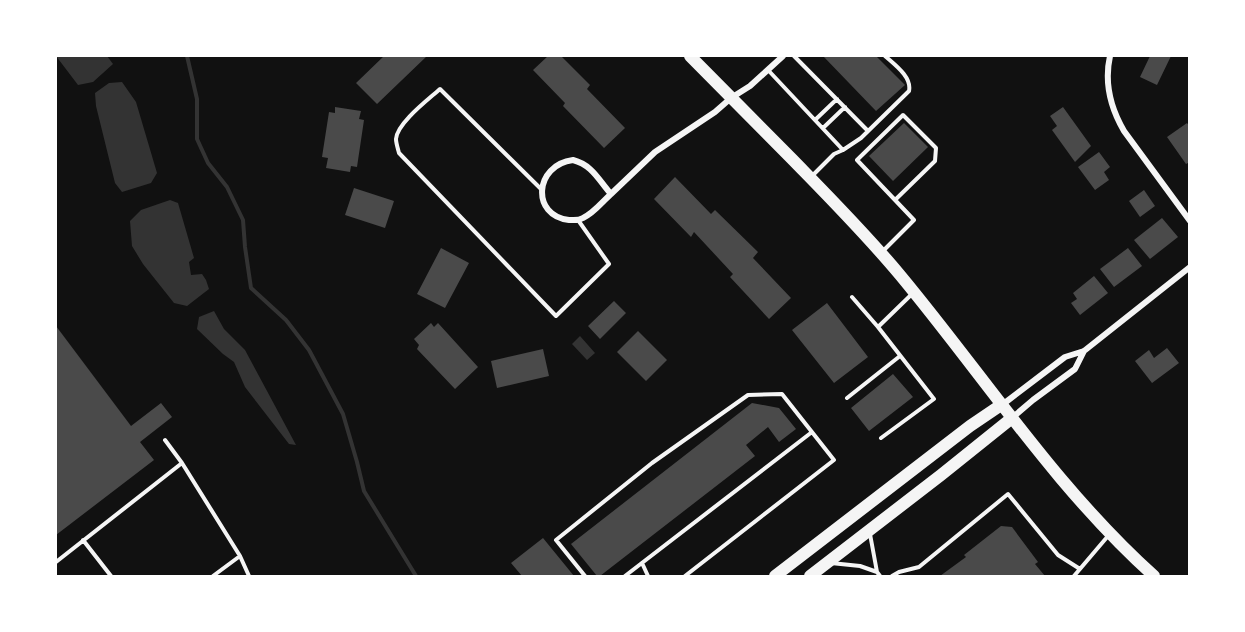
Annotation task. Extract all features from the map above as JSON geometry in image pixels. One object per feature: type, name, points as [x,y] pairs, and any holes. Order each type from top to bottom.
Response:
[{"type":"main road","points":[[690,56],[844,212],[914,293],[1001,405],[1110,534],[1126,552],[1154,576]]},
{"type":"main road","points":[[775,576],[970,426],[1001,405]]},
{"type":"main road","points":[[810,576],[1012,418]]},
{"type":"street","points":[[611,194],[588,166],[573,159],[562,161],[554,166],[545,176],[542,190],[543,200],[548,210],[556,216],[566,220],[578,220],[591,214],[656,152],[750,86],[783,56]]},
{"type":"street","points":[[1110,56],[1107,86],[1115,116],[1190,221]]},
{"type":"street","points":[[1001,405],[1065,357],[1084,351],[1190,267]]},
{"type":"street","points":[[1012,418],[1075,369],[1084,351]]},
{"type":"lane","points":[[794,56],[868,131]]},
{"type":"lane","points":[[810,178],[834,154],[861,138],[909,92],[910,85],[907,78],[885,56]]},
{"type":"lane","points":[[768,70],[843,150]]},
{"type":"lane","points":[[542,190],[440,89],[398,131],[396,139],[399,153],[556,316],[609,264],[578,220]]},
{"type":"lane","points":[[815,120],[837,99]]},
{"type":"lane","points":[[823,128],[845,107]]},
{"type":"lane","points":[[881,254],[915,220],[895,200],[857,160],[903,115],[936,148],[935,161],[895,200]]},
{"type":"lane","points":[[878,327],[914,293]]},
{"type":"lane","points":[[852,297],[934,399],[881,438]]},
{"type":"lane","points":[[847,398],[900,356]]},
{"type":"lane","points":[[585,576],[556,540],[652,463],[748,395],[782,394],[834,460],[685,576]]},
{"type":"lane","points":[[625,576],[812,432]]},
{"type":"lane","points":[[165,440],[240,556],[249,576]]},
{"type":"lane","points":[[56,562],[182,463]]},
{"type":"lane","points":[[892,576],[919,567],[1008,494],[1058,555],[1080,569]]},
{"type":"lane","points":[[870,531],[879,574]]},
{"type":"lane","points":[[1074,576],[1110,534]]},
{"type":"lane","points":[[83,540],[111,576]]},
{"type":"lane","points":[[213,576],[240,556]]},
{"type":"lane","points":[[642,563],[648,576]]},
{"type":"lane","points":[[828,563],[860,566],[879,574]]},
{"type":"shaded area","points":[[56,56],[107,56],[113,64],[93,82],[78,85]]},
{"type":"shaded area","points":[[122,82],[136,102],[157,173],[151,183],[122,192],[115,183],[96,106],[95,93],[109,83]]},
{"type":"shaded area","points":[[170,200],[178,203],[194,258],[189,262],[191,275],[202,274],[209,289],[187,306],[174,303],[143,264],[132,246],[130,221],[141,210]]},
{"type":"shaded area","points":[[214,311],[224,329],[245,350],[296,445],[289,444],[245,387],[234,362],[197,329],[199,317]]},
{"type":"shaded area","points":[[580,336],[595,353],[587,360],[572,344]]},
{"type":"building","points":[[384,56],[427,56],[377,104],[356,83]]},
{"type":"building","points":[[548,56],[561,56],[590,85],[587,89],[625,128],[604,148],[563,106],[565,103],[533,70]]},
{"type":"building","points":[[823,56],[876,56],[905,85],[876,111]]},
{"type":"building","points":[[1150,56],[1171,56],[1157,85],[1140,77]]},
{"type":"building","points":[[335,107],[361,111],[359,119],[364,120],[357,167],[351,166],[350,172],[326,168],[328,158],[322,157],[329,112],[335,113]]},
{"type":"building","points":[[1063,107],[1091,146],[1075,162],[1052,130],[1057,126],[1050,116]]},
{"type":"building","points":[[904,123],[928,147],[893,181],[869,156]]},
{"type":"building","points":[[1187,123],[1190,127],[1190,162],[1186,164],[1167,137]]},
{"type":"building","points":[[1099,152],[1110,167],[1104,172],[1109,180],[1095,190],[1078,167]]},
{"type":"building","points":[[675,177],[711,214],[715,210],[758,252],[753,258],[791,298],[769,319],[730,277],[733,274],[694,232],[691,237],[654,199]]},
{"type":"building","points":[[354,188],[394,201],[385,228],[345,215]]},
{"type":"building","points":[[1144,190],[1155,206],[1140,217],[1129,201]]},
{"type":"building","points":[[1162,218],[1178,237],[1150,259],[1134,240]]},
{"type":"building","points":[[441,248],[469,263],[445,308],[417,294]]},
{"type":"building","points":[[1128,248],[1142,266],[1114,287],[1100,269]]},
{"type":"building","points":[[1094,276],[1108,293],[1080,315],[1071,303],[1077,299],[1073,293]]},
{"type":"building","points":[[614,301],[626,313],[600,339],[588,326]]},
{"type":"building","points":[[827,303],[868,357],[834,383],[792,330]]},
{"type":"building","points":[[431,323],[434,327],[438,323],[478,367],[455,389],[417,349],[419,345],[414,339]]},
{"type":"building","points":[[56,326],[131,426],[161,403],[172,417],[140,442],[154,460],[56,535]]},
{"type":"building","points":[[638,331],[667,360],[646,381],[617,352]]},
{"type":"building","points":[[1167,348],[1179,363],[1152,383],[1135,361],[1149,350],[1154,358]]},
{"type":"building","points":[[543,349],[549,376],[497,388],[491,361]]},
{"type":"building","points":[[893,374],[913,397],[869,431],[851,408]]},
{"type":"building","points":[[752,403],[779,408],[796,429],[779,442],[768,427],[746,445],[755,456],[600,576],[597,576],[571,544]]},
{"type":"building","points":[[1001,526],[1012,527],[1038,562],[1035,564],[1045,576],[940,576],[966,557],[964,555]]},
{"type":"building","points":[[543,538],[574,576],[522,576],[511,563]]},
{"type":"waterway","points":[[187,56],[197,99],[197,139],[208,163],[227,187],[243,220],[251,288],[286,320],[309,350],[343,414],[364,491],[416,576]]}]
